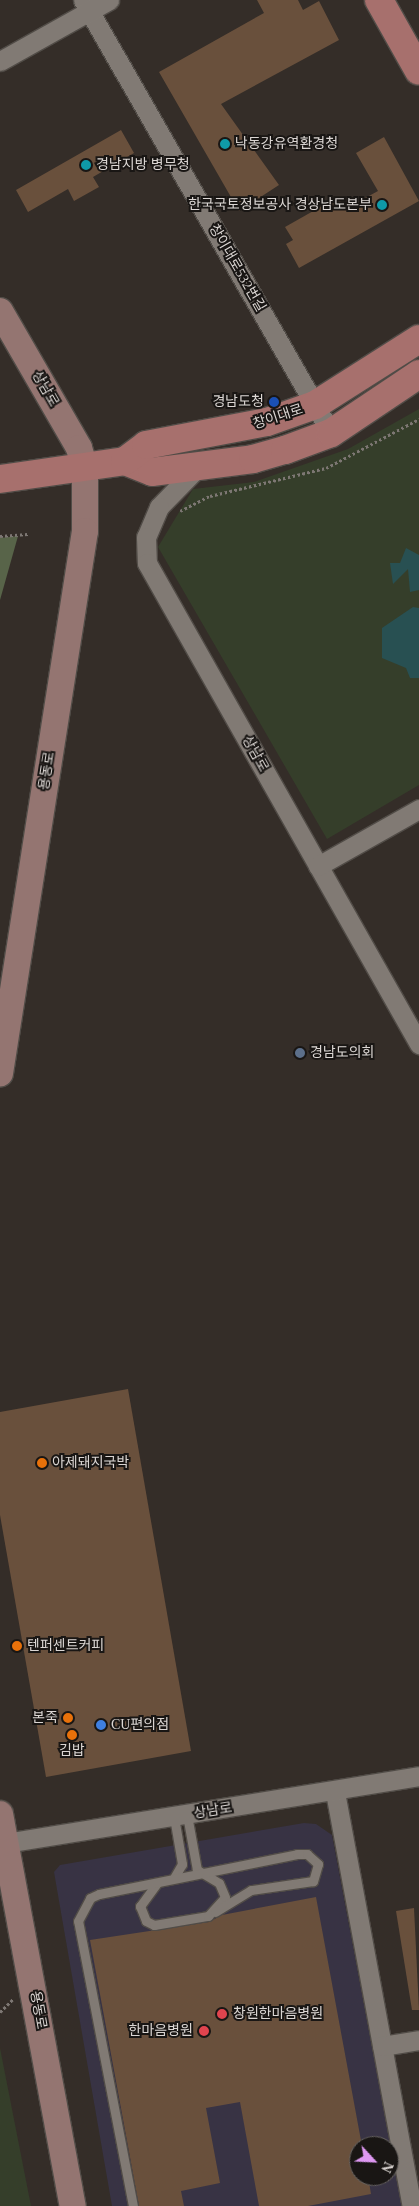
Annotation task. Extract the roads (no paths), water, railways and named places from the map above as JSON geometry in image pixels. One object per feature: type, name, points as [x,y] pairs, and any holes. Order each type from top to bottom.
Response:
[{"type":"main road","points":[[379,0],[419,71]]},
{"type":"main road","name":"창이대로","points":[[0,478],[85,468],[125,461],[146,445],[240,428],[315,404],[419,339]]},
{"type":"main road","points":[[125,461],[152,472],[197,468],[253,459],[331,433],[419,374]]},
{"type":"street","points":[[0,61],[86,6],[109,0]]},
{"type":"street","name":"창이대로532번길","points":[[86,6],[331,433]]},
{"type":"street","name":"상남로","points":[[0,311],[79,448],[85,468]]},
{"type":"street","name":"용동로","points":[[0,1073],[85,531],[85,468]]},
{"type":"street","name":"상남로","points":[[197,468],[159,507],[146,538],[147,563],[419,1044]]},
{"type":"street","points":[[318,866],[419,809]]},
{"type":"street","name":"상남로","points":[[6,1843],[335,1792],[419,1776]]},
{"type":"street","points":[[335,1792],[412,2206]]},
{"type":"street","name":"용동로","points":[[0,1814],[74,2206]]},
{"type":"street","points":[[382,2046],[419,2040]]},
{"type":"lane","points":[[180,1816],[199,1874],[225,1891],[215,1912]]},
{"type":"lane","points":[[133,2206],[78,1921],[90,1898],[99,1894],[159,1882],[199,1874],[297,1854],[307,1854],[318,1864],[313,1881],[251,1890],[215,1912],[160,1925],[146,1921],[142,1897],[159,1882],[181,1872],[180,1816]]},
{"type":"water","points":[[406,548],[419,555],[419,590],[410,592],[408,569],[393,584],[390,563],[400,563]]},
{"type":"water","points":[[413,607],[419,608],[419,678],[410,678],[406,668],[382,658],[382,628]]},
{"type":"place","name":"낙동강유역환경청","points":[[225,144]]},
{"type":"place","name":"경남지방 병무청","points":[[86,165]]},
{"type":"place","name":"한국국토정보공사 경상남도본부","points":[[382,205]]},
{"type":"place","name":"경남도청","points":[[274,402]]},
{"type":"place","name":"경남도의회","points":[[300,1053]]},
{"type":"place","name":"아제돼지국박","points":[[42,1463]]},
{"type":"place","name":"텐퍼센트커피","points":[[17,1646]]},
{"type":"place","name":"본죽","points":[[68,1718]]},
{"type":"place","name":"CU편의점","points":[[101,1725]]},
{"type":"place","name":"김밥","points":[[72,1735]]},
{"type":"place","name":"창원한마음병원","points":[[222,2014]]},
{"type":"place","name":"한마음병원","points":[[204,2031]]}]
